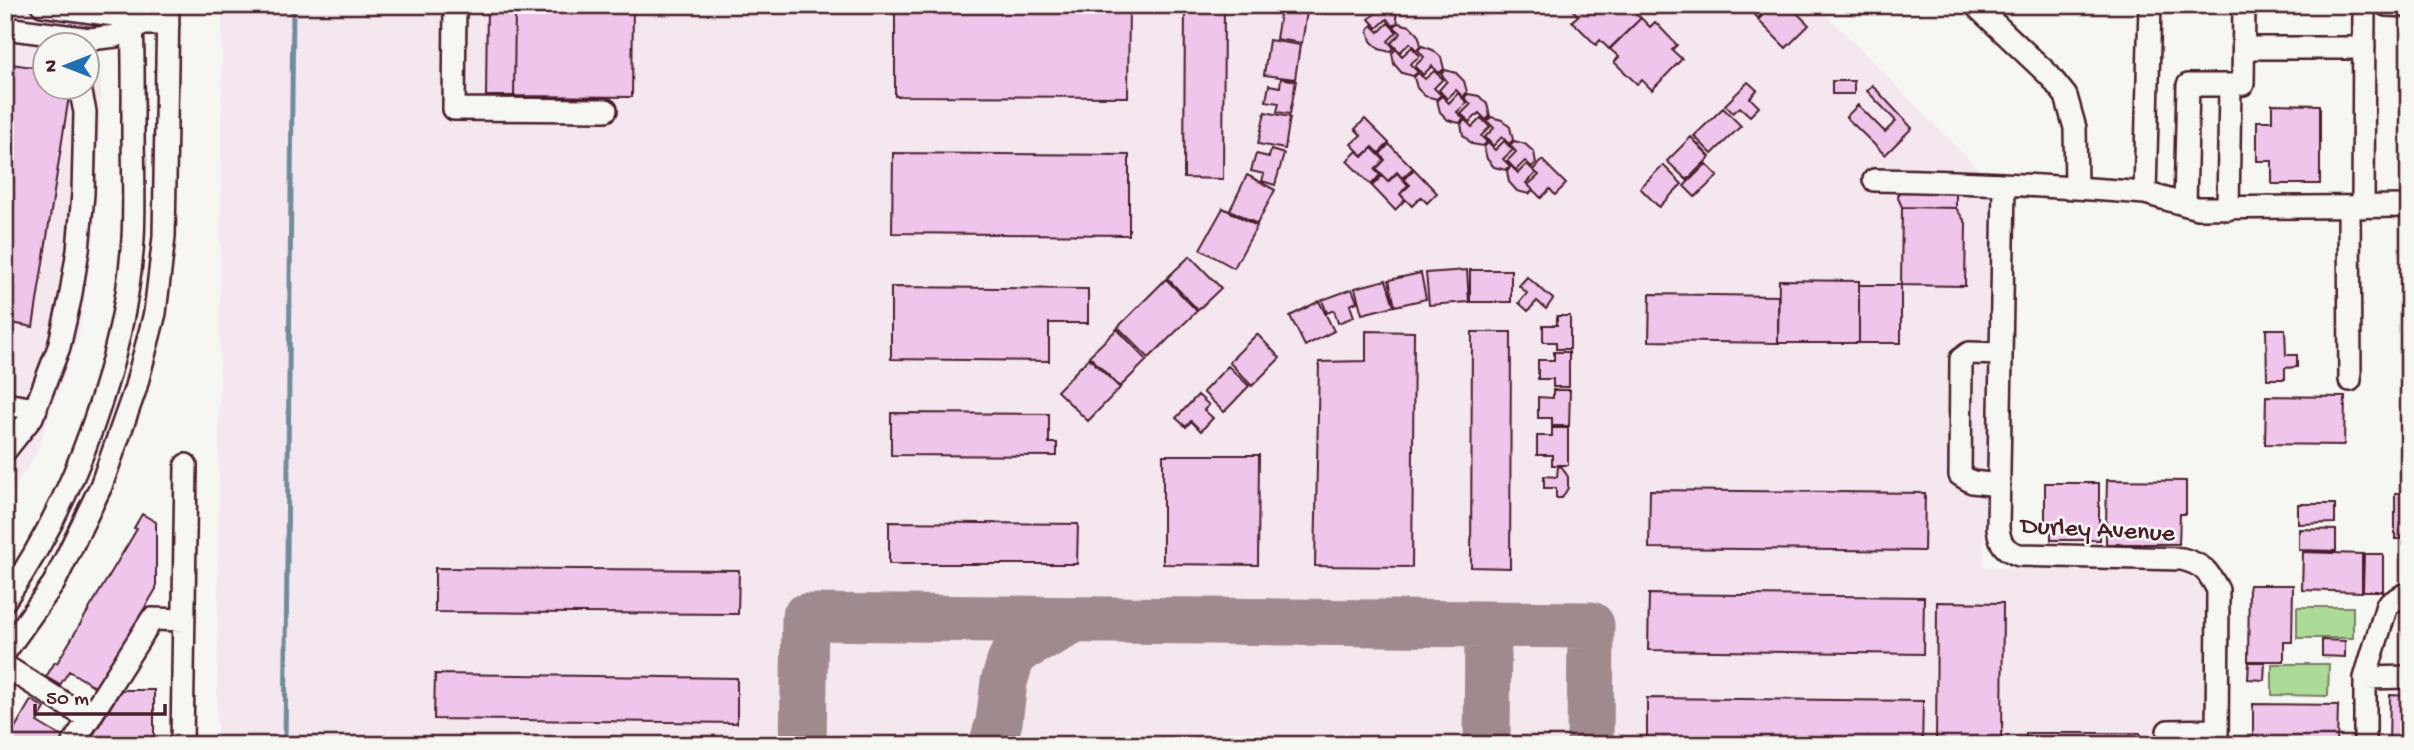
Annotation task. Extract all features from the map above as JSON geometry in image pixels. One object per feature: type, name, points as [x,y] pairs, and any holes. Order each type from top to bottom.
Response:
[{"type":"street","points":[[5,652],[54,583],[101,486],[138,377],[155,313],[163,237],[168,15],[114,15],[42,5]]},
{"type":"street","points":[[455,5],[454,109],[606,110]]},
{"type":"street","points":[[1975,5],[2049,75],[2066,96],[2075,128],[2076,187]]},
{"type":"street","points":[[2145,193],[2150,5]]},
{"type":"street","points":[[2185,205],[2188,85],[2243,84],[2244,5]]},
{"type":"street","points":[[2350,380],[2364,5]]},
{"type":"street","points":[[2386,5],[2409,6]]},
{"type":"street","points":[[102,38],[112,37],[132,15]]},
{"type":"street","points":[[5,600],[46,533],[73,476],[107,383],[124,308],[133,239],[132,15]]},
{"type":"street","points":[[5,28],[32,33]]},
{"type":"street","points":[[2244,48],[2364,48]]},
{"type":"street","points":[[2228,209],[2231,85]]},
{"type":"street","points":[[5,451],[33,417],[58,347],[78,250],[83,194],[85,113],[83,102]]},
{"type":"street","points":[[1874,180],[2076,187],[2145,193],[2197,208],[2409,205]]},
{"type":"street","name":"Durley Avenue","points":[[2004,185],[1998,528],[2000,542],[2008,551],[2019,555],[2182,559],[2197,563],[2209,573],[2218,590],[2217,737]]},
{"type":"street","points":[[1999,485],[1972,482],[1960,475],[1959,424],[1961,359],[1969,353],[2001,354]]},
{"type":"street","points":[[5,404],[36,409]]},
{"type":"street","points":[[182,745],[186,465]]},
{"type":"street","points":[[2365,745],[2365,678],[2387,605],[2409,595]]},
{"type":"street","points":[[72,745],[152,619],[184,620]]},
{"type":"street","points":[[5,666],[89,719]]},
{"type":"street","points":[[2365,678],[2409,677]]},
{"type":"street","points":[[2168,745],[2168,731],[2217,737]]},
{"type":"shaded area","points":[[5,5],[96,5],[98,32],[32,32],[32,102],[100,102],[94,236],[79,334],[35,456],[5,501]]},
{"type":"shaded area","points":[[222,5],[1817,5],[1980,171],[1990,206],[1984,567],[2177,572],[2188,575],[2201,585],[2206,600],[2206,745],[217,745]]},
{"type":"green space","points":[[2297,607],[2353,607],[2353,638],[2297,638]]},
{"type":"green space","points":[[2272,664],[2329,664],[2328,696],[2272,695]]},
{"type":"building","points":[[487,5],[515,5],[514,96],[486,96]]},
{"type":"building","points":[[515,5],[633,5],[632,97],[514,96]]},
{"type":"building","points":[[895,5],[1129,5],[1128,97],[895,96]]},
{"type":"building","points":[[1185,5],[1224,5],[1223,179],[1184,178]]},
{"type":"building","points":[[1308,5],[1308,10],[1293,7]]},
{"type":"building","points":[[1373,5],[1390,5],[1395,10],[1398,22],[1393,26],[1387,19],[1377,28],[1369,19],[1378,11]]},
{"type":"building","points":[[1633,5],[1631,8],[1641,18],[1609,49],[1600,40],[1596,45],[1572,21],[1578,16],[1570,7]]},
{"type":"building","points":[[1745,5],[1771,5],[1758,18]]},
{"type":"building","points":[[1773,5],[1789,5],[1809,25],[1786,48],[1758,20]]},
{"type":"building","points":[[1281,8],[1307,12],[1302,43],[1276,39]]},
{"type":"building","points":[[1641,18],[1650,27],[1655,22],[1677,45],[1672,50],[1682,59],[1652,90],[1642,80],[1637,84],[1614,62],[1619,57],[1610,49]]},
{"type":"building","points":[[1388,23],[1397,32],[1388,41],[1394,48],[1390,52],[1379,49],[1371,41],[1368,30],[1372,25],[1379,32]]},
{"type":"building","points":[[1398,23],[1410,26],[1418,34],[1421,45],[1416,50],[1410,43],[1400,52],[1391,43],[1401,33],[1394,27]]},
{"type":"building","points":[[1269,40],[1300,45],[1295,79],[1264,75]]},
{"type":"building","points":[[1422,46],[1441,57],[1444,69],[1439,73],[1432,66],[1423,75],[1415,66],[1424,57],[1418,50]]},
{"type":"building","points":[[1412,47],[1420,56],[1410,64],[1418,72],[1413,76],[1402,73],[1394,64],[1392,53],[1396,49],[1402,56]]},
{"type":"building","points":[[5,63],[32,67],[32,102],[68,102],[33,327],[6,322],[5,326]]},
{"type":"building","points":[[1445,70],[1456,73],[1464,81],[1467,92],[1463,97],[1456,90],[1447,99],[1439,90],[1447,81],[1441,74]]},
{"type":"building","points":[[1434,71],[1443,79],[1434,88],[1441,95],[1437,99],[1425,96],[1417,88],[1414,77],[1418,73],[1425,79]]},
{"type":"building","points":[[1281,78],[1296,81],[1290,114],[1277,112],[1279,103],[1266,101],[1269,85],[1280,87]]},
{"type":"building","points":[[1832,81],[1854,81],[1854,94],[1832,94]]},
{"type":"building","points":[[1748,82],[1757,90],[1750,98],[1759,107],[1750,116],[1740,107],[1733,113],[1725,105]]},
{"type":"building","points":[[1872,85],[1912,128],[1885,155],[1846,117],[1858,105],[1885,132],[1896,121],[1867,91]]},
{"type":"building","points":[[1458,93],[1467,103],[1457,112],[1464,119],[1459,123],[1448,120],[1440,112],[1437,100],[1442,96],[1449,103]]},
{"type":"building","points":[[1468,94],[1479,96],[1487,104],[1490,116],[1486,120],[1479,113],[1470,122],[1461,114],[1471,104],[1464,98]]},
{"type":"building","points":[[2272,104],[2320,105],[2320,184],[2272,184],[2272,161],[2257,161],[2257,121],[2272,121]]},
{"type":"building","points":[[1723,108],[1741,126],[1712,154],[1694,136]]},
{"type":"building","points":[[1265,112],[1290,117],[1285,149],[1258,144]]},
{"type":"building","points":[[1491,117],[1502,120],[1510,127],[1513,140],[1509,144],[1502,137],[1493,146],[1485,137],[1494,128],[1487,121]]},
{"type":"building","points":[[1481,118],[1490,127],[1481,136],[1487,142],[1483,146],[1472,144],[1463,135],[1461,124],[1465,120],[1472,127]]},
{"type":"building","points":[[1365,119],[1389,143],[1379,153],[1373,147],[1363,156],[1351,144],[1361,135],[1355,129]]},
{"type":"building","points":[[1691,137],[1710,157],[1687,180],[1667,161]]},
{"type":"building","points":[[1504,141],[1513,150],[1503,159],[1510,166],[1506,170],[1494,167],[1487,159],[1484,147],[1488,143],[1495,150]]},
{"type":"building","points":[[1514,141],[1525,144],[1534,152],[1536,163],[1532,167],[1525,161],[1516,170],[1507,161],[1516,152],[1510,145]]},
{"type":"building","points":[[1389,144],[1413,168],[1402,178],[1397,172],[1388,181],[1376,169],[1385,160],[1380,154]]},
{"type":"building","points":[[1372,148],[1384,160],[1375,170],[1380,175],[1371,185],[1347,161],[1357,151],[1363,157]]},
{"type":"building","points":[[1271,150],[1284,154],[1275,185],[1262,181],[1264,174],[1251,171],[1256,154],[1269,157]]},
{"type":"building","points":[[893,153],[1129,155],[1129,235],[892,233]]},
{"type":"building","points":[[1542,160],[1566,184],[1555,195],[1550,189],[1541,198],[1528,185],[1539,175],[1533,170]]},
{"type":"building","points":[[1527,164],[1536,173],[1526,183],[1533,190],[1529,194],[1517,191],[1509,182],[1507,171],[1511,166],[1518,173]]},
{"type":"building","points":[[1706,164],[1718,176],[1695,197],[1684,186]]},
{"type":"building","points":[[1663,165],[1682,184],[1659,207],[1640,188]]},
{"type":"building","points":[[1414,169],[1437,193],[1427,203],[1421,197],[1412,206],[1400,194],[1410,185],[1404,179]]},
{"type":"building","points":[[1397,173],[1408,185],[1400,194],[1405,200],[1395,210],[1372,186],[1382,176],[1388,182]]},
{"type":"building","points":[[1247,175],[1275,190],[1257,224],[1230,210]]},
{"type":"building","points":[[1899,190],[1956,191],[1956,208],[1902,207],[1898,198]]},
{"type":"building","points":[[1902,207],[1956,208],[1966,223],[1965,286],[1901,285]]},
{"type":"building","points":[[1223,208],[1257,226],[1234,268],[1200,249]]},
{"type":"building","points":[[1190,256],[1221,288],[1198,310],[1167,278]]},
{"type":"building","points":[[1467,270],[1469,302],[1429,305],[1426,273]]},
{"type":"building","points":[[1470,270],[1511,270],[1511,302],[1470,302]]},
{"type":"building","points":[[1421,273],[1426,299],[1395,306],[1389,280]]},
{"type":"building","points":[[1527,277],[1553,299],[1546,309],[1537,301],[1528,311],[1519,303],[1527,293],[1519,286]]},
{"type":"building","points":[[1166,279],[1197,311],[1149,358],[1118,327]]},
{"type":"building","points":[[1386,280],[1394,306],[1362,314],[1355,288]]},
{"type":"building","points":[[1779,280],[1859,281],[1859,343],[1778,343]]},
{"type":"building","points":[[1859,285],[1901,285],[1901,343],[1859,343]]},
{"type":"building","points":[[891,287],[1088,289],[1088,323],[1049,323],[1049,361],[891,359]]},
{"type":"building","points":[[1352,289],[1357,302],[1350,305],[1354,317],[1338,323],[1334,310],[1327,313],[1322,300]]},
{"type":"building","points":[[1650,294],[1778,296],[1778,343],[1649,341]]},
{"type":"building","points":[[1319,301],[1334,331],[1305,346],[1290,316]]},
{"type":"building","points":[[1557,316],[1570,316],[1570,349],[1556,349],[1556,342],[1543,342],[1543,325],[1557,325]]},
{"type":"building","points":[[1117,329],[1147,360],[1120,387],[1089,356]]},
{"type":"building","points":[[2266,329],[2285,329],[2286,355],[2297,355],[2297,367],[2285,368],[2285,379],[2267,379]]},
{"type":"building","points":[[1366,331],[1414,332],[1412,567],[1315,566],[1319,362],[1366,361]]},
{"type":"building","points":[[1472,332],[1511,332],[1510,568],[1471,567]]},
{"type":"building","points":[[1257,334],[1280,358],[1252,386],[1229,362]]},
{"type":"building","points":[[1554,352],[1569,352],[1569,387],[1553,387],[1553,379],[1538,379],[1538,360],[1554,360]]},
{"type":"building","points":[[1089,358],[1120,388],[1088,421],[1057,391]]},
{"type":"building","points":[[1228,366],[1249,386],[1224,412],[1203,392]]},
{"type":"building","points":[[1553,390],[1570,390],[1569,426],[1552,426],[1552,418],[1538,418],[1538,397],[1553,398]]},
{"type":"building","points":[[1198,395],[1209,405],[1204,410],[1213,418],[1201,431],[1191,421],[1186,427],[1176,418]]},
{"type":"building","points":[[2266,396],[2345,397],[2344,445],[2265,444]]},
{"type":"building","points":[[891,413],[1049,414],[1049,443],[1057,443],[1057,456],[891,455]]},
{"type":"building","points":[[1552,428],[1568,428],[1568,465],[1552,465],[1552,455],[1537,455],[1537,436],[1552,436]]},
{"type":"building","points":[[1163,455],[1259,455],[1258,565],[1163,564]]},
{"type":"building","points":[[1558,466],[1562,467],[1568,477],[1568,488],[1562,498],[1556,498],[1556,488],[1544,488],[1544,476],[1557,477]]},
{"type":"building","points":[[2107,480],[2186,481],[2186,514],[2180,514],[2179,544],[2106,544],[2106,531],[2100,531],[2100,540],[2051,540],[2051,529],[2045,529],[2045,483],[2099,483],[2099,523],[2106,523]]},
{"type":"building","points":[[1650,490],[1925,493],[1924,551],[1649,548]]},
{"type":"building","points":[[2395,493],[2409,493],[2409,544],[2406,544],[2406,539],[2395,539]]},
{"type":"building","points":[[2298,504],[2335,504],[2335,523],[2298,524]]},
{"type":"building","points":[[142,514],[156,522],[156,589],[97,688],[69,671],[60,685],[46,677],[137,529],[134,528]]},
{"type":"building","points":[[889,522],[1078,524],[1077,564],[889,564]]},
{"type":"building","points":[[2299,529],[2336,530],[2336,551],[2299,550]]},
{"type":"building","points":[[2303,552],[2362,554],[2362,592],[2302,590]]},
{"type":"building","points":[[2364,554],[2383,554],[2383,591],[2363,591]]},
{"type":"building","points":[[435,568],[739,570],[738,614],[435,612]]},
{"type":"building","points":[[2249,585],[2293,585],[2292,642],[2284,642],[2284,661],[2248,661]]},
{"type":"building","points":[[1649,594],[1924,597],[1923,654],[1648,650]]},
{"type":"building","points":[[1937,602],[2003,603],[2002,745],[1936,745]]},
{"type":"building","points":[[2404,622],[2409,622],[2409,653],[2404,653]]},
{"type":"building","points":[[2322,640],[2345,641],[2345,657],[2322,656]]},
{"type":"building","points":[[2249,662],[2265,662],[2264,680],[2248,679]]},
{"type":"building","points":[[435,674],[737,678],[737,723],[434,719]]},
{"type":"building","points":[[121,690],[154,690],[154,745],[87,745]]},
{"type":"building","points":[[2390,695],[2409,696],[2409,745],[2389,745]]},
{"type":"building","points":[[1647,698],[1923,701],[1922,745],[1647,745]]},
{"type":"building","points":[[31,700],[45,708],[37,722],[64,738],[60,745],[5,745]]},
{"type":"building","points":[[2253,704],[2338,705],[2337,745],[2253,745]]},
{"type":"building","points":[[2026,733],[2140,733],[2140,745],[2026,745]]},
{"type":"waterway","points":[[285,745],[293,5]]},
{"type":"taxiway","points":[[803,745],[805,617],[1591,625],[1590,745]]},
{"type":"taxiway","points":[[992,745],[1011,659],[1020,649],[1072,622]]},
{"type":"taxiway","points":[[1487,745],[1488,625]]}]
